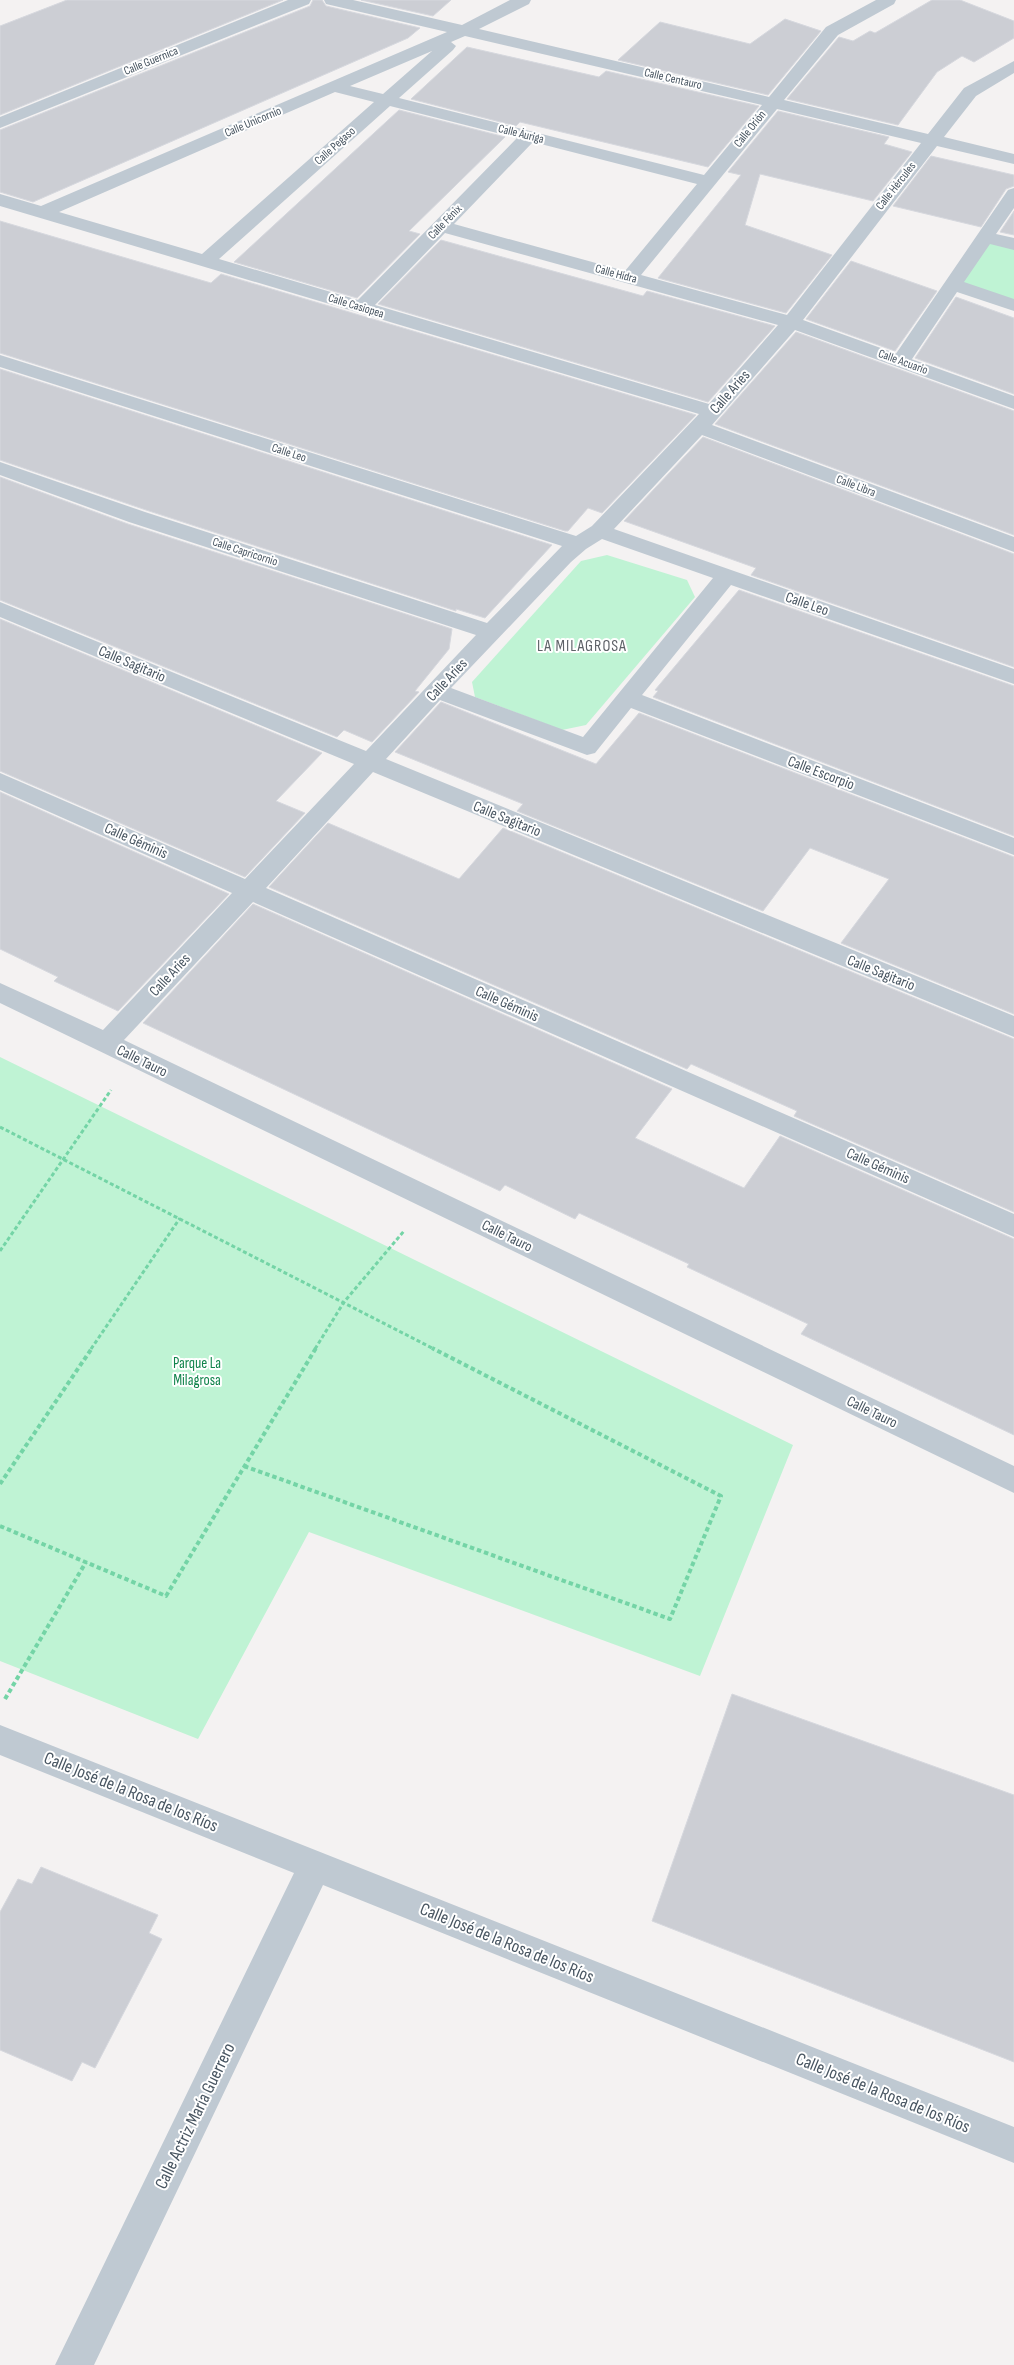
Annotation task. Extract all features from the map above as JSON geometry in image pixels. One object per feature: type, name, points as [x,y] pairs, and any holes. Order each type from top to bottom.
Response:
[{"type":"street","name":"Calle Guernica","points":[[0,123],[302,0]]},
{"type":"street","name":"Calle Centauro","points":[[332,0],[1014,159]]},
{"type":"street","points":[[465,30],[523,0]]},
{"type":"street","name":"Calle Orión","points":[[630,278],[771,103],[832,31],[888,0]]},
{"type":"street","name":"Calle Unicornio","points":[[41,213],[465,30]]},
{"type":"street","name":"Calle Pegaso","points":[[206,261],[465,30]]},
{"type":"street","name":"Calle Hércules","points":[[791,322],[970,92],[1014,66]]},
{"type":"street","name":"Calle Áuriga","points":[[334,87],[708,181]]},
{"type":"street","name":"Calle Fénix","points":[[362,308],[529,136]]},
{"type":"street","points":[[901,362],[1014,194]]},
{"type":"street","name":"Calle Casiopea","points":[[0,200],[362,308],[706,420]]},
{"type":"street","name":"Calle Hidra","points":[[441,226],[791,322]]},
{"type":"street","points":[[984,237],[1014,244]]},
{"type":"street","points":[[952,284],[1014,305]]},
{"type":"street","name":"Calle Acuario","points":[[791,322],[1014,403]]},
{"type":"street","name":"Calle Aries","points":[[106,1043],[491,632],[578,544],[600,532],[706,420],[791,322]]},
{"type":"street","name":"Calle Leo","points":[[0,361],[578,544]]},
{"type":"street","name":"Calle Libra","points":[[706,420],[1014,546]]},
{"type":"street","name":"Calle Capricornio","points":[[0,468],[137,517],[491,632]]},
{"type":"street","name":"Calle Leo","points":[[600,532],[1014,677]]},
{"type":"street","points":[[437,691],[587,747],[726,576]]},
{"type":"street","name":"Calle Sagitario","points":[[0,609],[1014,1027]]},
{"type":"street","name":"Calle Escorpio","points":[[627,698],[1014,847]]},
{"type":"street","name":"Calle Géminis","points":[[0,781],[1014,1226]]},
{"type":"street","name":"Calle Tauro","points":[[0,992],[1014,1480]]},
{"type":"street","name":"Calle José de la Rosa de los Ríos","points":[[0,1740],[1014,2145]]},
{"type":"street","name":"Calle Actriz María Guerrero","points":[[74,2365],[315,1866]]},
{"type":"path","points":[[0,1251],[135,1057]]},
{"type":"path","points":[[0,1127],[720,1496],[670,1619],[244,1466]]},
{"type":"path","points":[[0,1526],[166,1596],[344,1302],[431,1200]]},
{"type":"path","points":[[0,1484],[180,1218]]},
{"type":"path","points":[[0,1707],[86,1562]]},
{"type":"green space","points":[[984,237],[1014,244],[1014,305],[952,284]]},
{"type":"green space","points":[[607,555],[687,580],[695,597],[586,725],[562,730],[475,697],[472,682],[581,561]]},
{"type":"green space","name":"Parque La Milagrosa","points":[[0,1057],[793,1445],[700,1676],[309,1532],[198,1739],[0,1661]]},
{"type":"building","points":[[67,0],[283,0],[0,115],[0,26]]},
{"type":"building","points":[[313,0],[322,0],[326,6],[420,28],[408,38],[33,202],[0,192],[0,130],[310,6]]},
{"type":"building","points":[[361,0],[451,0],[433,16]]},
{"type":"building","points":[[932,0],[960,0],[1014,21],[1014,38],[974,62],[962,56],[937,72],[898,125],[787,99],[839,37],[853,41],[870,31],[875,33]]},
{"type":"building","points":[[785,19],[821,31],[768,95],[618,60],[660,22],[750,44]]},
{"type":"building","points":[[467,47],[599,77],[606,71],[759,106],[708,167],[520,122],[516,126],[411,99]]},
{"type":"building","points":[[399,110],[505,137],[409,231],[420,234],[357,298],[234,262]]},
{"type":"building","points":[[778,111],[889,137],[884,144],[912,152],[873,201],[760,174],[745,225],[832,255],[786,313],[658,278],[741,175],[728,172]]},
{"type":"building","points":[[931,156],[1014,175],[1014,186],[1006,189],[981,227],[893,206]]},
{"type":"building","points":[[1014,211],[1014,235],[1000,232]]},
{"type":"building","points":[[0,221],[211,283],[221,274],[696,415],[602,513],[588,508],[568,531],[565,531],[0,353]]},
{"type":"building","points":[[441,240],[643,296],[647,291],[775,326],[708,402],[378,304]]},
{"type":"building","points":[[851,261],[937,291],[895,351],[806,319]]},
{"type":"building","points":[[956,297],[1014,318],[1014,394],[915,358]]},
{"type":"building","points":[[796,332],[1014,411],[1014,535],[715,424]]},
{"type":"building","points":[[0,369],[552,545],[485,618],[456,609],[456,611],[146,510],[0,460]]},
{"type":"building","points":[[703,437],[1014,554],[1014,667],[751,575],[756,568],[624,521]]},
{"type":"building","points":[[0,477],[128,524],[452,629],[449,649],[415,691],[419,692],[372,742],[344,730],[337,737],[0,600]]},
{"type":"building","points":[[739,590],[1014,686],[1014,836],[653,697],[658,691],[655,690]]},
{"type":"building","points":[[0,619],[322,753],[276,801],[305,813],[245,877],[0,771]]},
{"type":"building","points":[[441,702],[596,764],[639,713],[1014,857],[1014,1014],[841,943],[889,879],[810,848],[763,911],[517,811],[523,804],[395,752]]},
{"type":"building","points":[[0,792],[229,894],[118,1011],[54,981],[58,977],[0,949]]},
{"type":"building","points":[[328,823],[459,879],[503,828],[1014,1039],[1014,1212],[794,1116],[797,1111],[691,1064],[687,1069],[269,887]]},
{"type":"building","points":[[253,904],[672,1089],[635,1138],[744,1188],[780,1136],[1014,1239],[1014,1435],[801,1334],[808,1324],[687,1267],[689,1264],[579,1213],[575,1219],[505,1185],[500,1191],[143,1023]]},
{"type":"building","points":[[732,1694],[1014,1795],[1014,2062],[652,1921]]},
{"type":"building","points":[[41,1867],[158,1915],[149,1933],[162,1939],[95,2068],[82,2062],[72,2081],[0,2050],[0,1912],[18,1879],[32,1884]]},
{"type":"district","name":"LA MILAGROSA","points":[[582,646]]}]
